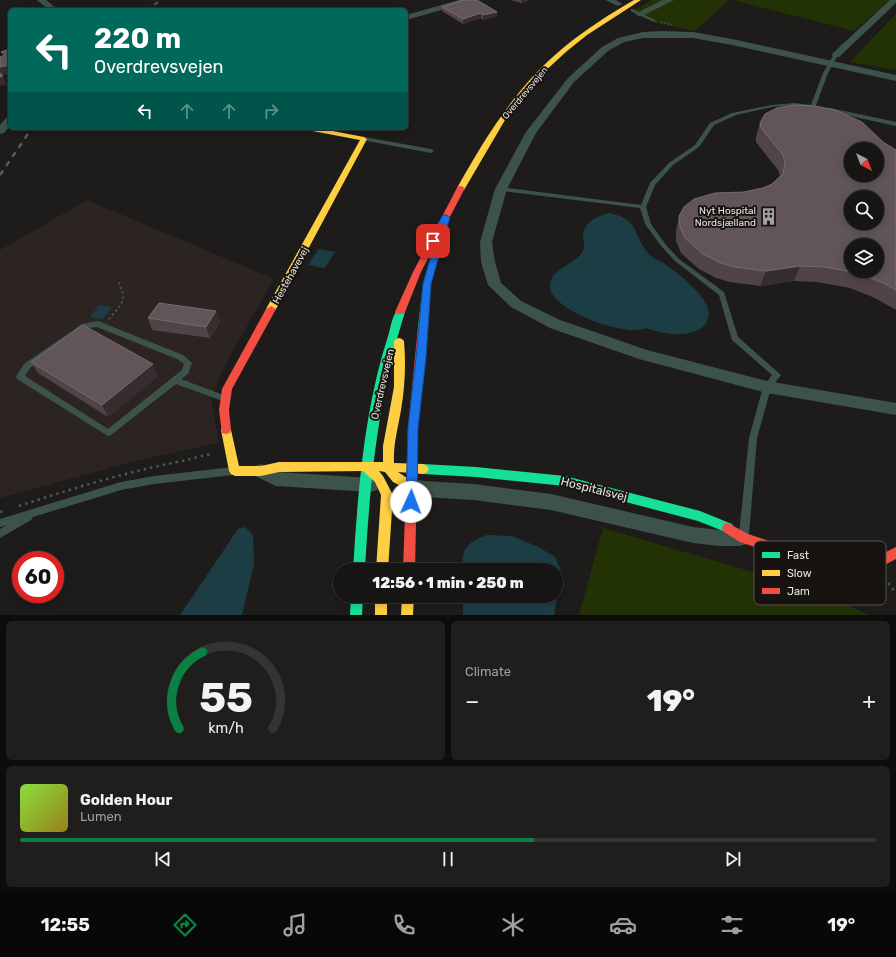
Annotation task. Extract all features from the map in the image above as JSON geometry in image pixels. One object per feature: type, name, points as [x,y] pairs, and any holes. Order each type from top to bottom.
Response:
[{"type":"main road","name":"Overdrevsvejen","points":[[359,563],[366,466],[379,389],[396,324],[412,281],[476,159],[504,117],[537,77],[573,42],[638,0]]},
{"type":"main road","points":[[317,130],[364,139]]},
{"type":"main road","name":"Hestehavevej","points":[[235,471],[225,416],[225,399],[228,389],[364,139]]},
{"type":"main road","name":"Overdrevsvejen","points":[[409,563],[413,428],[427,284],[446,217]]},
{"type":"main road","points":[[396,324],[401,357],[397,402],[388,462],[393,474],[402,483],[412,487]]},
{"type":"main road","points":[[235,471],[261,471],[279,467],[366,466],[412,469]]},
{"type":"main road","points":[[366,466],[384,485],[387,495],[382,563]]},
{"type":"main road","name":"Hospitalsvej","points":[[412,469],[476,472],[565,480],[653,505],[700,516],[723,525],[744,538],[754,541]]},
{"type":"main road","name":"Hospitalsvej","points":[[886,558],[896,553]]},
{"type":"main road","points":[[356,615],[357,603]]},
{"type":"main road","points":[[381,603],[381,615]]},
{"type":"main road","points":[[407,615],[408,603]]},
{"type":"street","points":[[41,0],[51,8]]},
{"type":"street","points":[[408,17],[467,0]]},
{"type":"street","points":[[609,0],[618,4]]},
{"type":"street","points":[[636,12],[670,0]]},
{"type":"street","points":[[832,59],[895,0]]},
{"type":"street","points":[[896,78],[832,59],[693,35],[649,34],[621,40],[605,49],[571,80],[531,132],[501,189],[486,242],[488,262],[495,285],[516,304],[555,324],[644,355],[767,387],[896,409]]},
{"type":"street","points":[[0,131],[8,122]]},
{"type":"street","points":[[261,471],[276,479],[412,487]]},
{"type":"street","name":"Hospitalsvej","points":[[412,487],[474,492],[551,502],[693,535],[719,538],[744,538]]},
{"type":"lane","points":[[636,12],[655,21]]},
{"type":"lane","points":[[814,107],[832,59]]},
{"type":"lane","points":[[744,538],[753,438],[767,387],[777,375],[735,338],[722,294],[677,260],[664,246],[648,224],[643,207],[652,184],[671,164],[697,146],[712,124],[734,114],[772,106],[794,104],[896,124]]},
{"type":"lane","points":[[364,139],[431,151]]},
{"type":"lane","points":[[501,189],[643,207]]},
{"type":"lane","points":[[98,324],[104,326],[180,357],[188,363],[185,372],[108,433],[20,377],[27,366],[85,326],[98,324]]},
{"type":"lane","points":[[174,380],[225,399]]},
{"type":"lane","points":[[0,523],[121,486],[154,480],[235,471]]},
{"type":"lane","points":[[0,534],[33,514]]},
{"type":"path","points":[[104,326],[123,301],[123,295],[118,287],[119,282]]},
{"type":"shaded area","points":[[87,200],[274,279],[227,361],[211,399],[219,443],[139,460],[0,498],[0,250]]},
{"type":"green space","points":[[652,0],[729,0],[695,31],[656,23],[631,12],[639,7],[641,8],[640,7]]},
{"type":"green space","points":[[733,0],[890,0],[854,31]]},
{"type":"green space","points":[[896,14],[896,70],[850,62]]},
{"type":"green space","points":[[603,528],[754,572],[754,605],[848,605],[868,615],[579,615]]},
{"type":"water","points":[[609,213],[627,220],[632,225],[645,249],[651,256],[676,272],[700,295],[706,303],[709,311],[708,318],[702,327],[696,331],[683,334],[665,333],[646,328],[637,330],[623,329],[590,320],[562,304],[553,294],[550,285],[555,274],[575,260],[584,249],[583,236],[586,227],[592,220]]},
{"type":"water","points":[[318,249],[335,252],[325,268],[308,265]]},
{"type":"water","points":[[99,305],[112,307],[103,319],[90,317]]},
{"type":"water","points":[[245,527],[253,535],[254,564],[242,615],[180,615],[238,529]]},
{"type":"water","points":[[487,535],[512,536],[538,547],[555,557],[558,563],[462,563],[467,547]]},
{"type":"water","points":[[463,603],[556,603],[554,615],[463,615]]},
{"type":"building","points":[[463,0],[477,0],[497,12],[483,15],[481,13],[463,19],[442,7]]},
{"type":"building","points":[[8,50],[8,65],[0,67],[0,57],[5,55],[1,52]]},
{"type":"building","name":"Nyt Hospital Nordsjælland","points":[[795,105],[815,106],[835,110],[862,122],[883,142],[844,142],[844,182],[884,182],[884,143],[896,150],[896,290],[870,278],[884,278],[884,238],[844,238],[844,271],[824,267],[800,266],[766,271],[735,267],[721,263],[703,254],[685,238],[680,227],[679,216],[684,207],[694,199],[715,193],[744,192],[763,188],[772,184],[783,174],[785,162],[783,155],[761,128],[760,123],[765,114],[777,108]]},
{"type":"building","points":[[159,303],[216,311],[206,327],[148,318]]},
{"type":"building","points":[[83,325],[153,364],[102,405],[31,362]]},
{"type":"railway","points":[[150,8],[161,0]]},
{"type":"railway","points":[[0,175],[31,130]]},
{"type":"traffic: fast","points":[[423,327],[427,284],[434,258]]},
{"type":"traffic: fast","points":[[359,563],[363,504],[370,439],[382,375],[400,312]]},
{"type":"traffic: fast","points":[[423,469],[476,472],[565,481],[700,516],[728,528]]},
{"type":"traffic: fast","points":[[356,615],[357,603]]},
{"type":"traffic: slow","points":[[461,188],[502,119],[541,72],[555,58],[585,34],[638,0]]},
{"type":"traffic: slow","points":[[271,309],[364,139],[317,130]]},
{"type":"traffic: slow","points":[[399,341],[399,387],[390,437],[388,463],[394,476],[412,487]]},
{"type":"traffic: slow","points":[[226,430],[235,471],[261,471],[279,467],[366,466],[423,469]]},
{"type":"traffic: slow","points":[[366,466],[379,479],[387,495],[382,563]]},
{"type":"traffic: slow","points":[[381,603],[381,615]]},
{"type":"traffic: slow","points":[[407,615],[408,603]]},
{"type":"traffic: jam","points":[[400,312],[417,272],[461,188]]},
{"type":"traffic: jam","points":[[226,430],[224,410],[227,389],[271,309]]},
{"type":"traffic: jam","points":[[409,563],[413,428],[423,327]]},
{"type":"traffic: jam","points":[[728,528],[744,538],[754,541]]},
{"type":"traffic: jam","points":[[886,558],[896,553]]},
{"type":"place","name":"Nyt Hospital Nordsjælland","points":[[769,216]]},
{"type":"route","points":[[411,502],[413,428],[427,284],[446,217],[433,241]]}]
